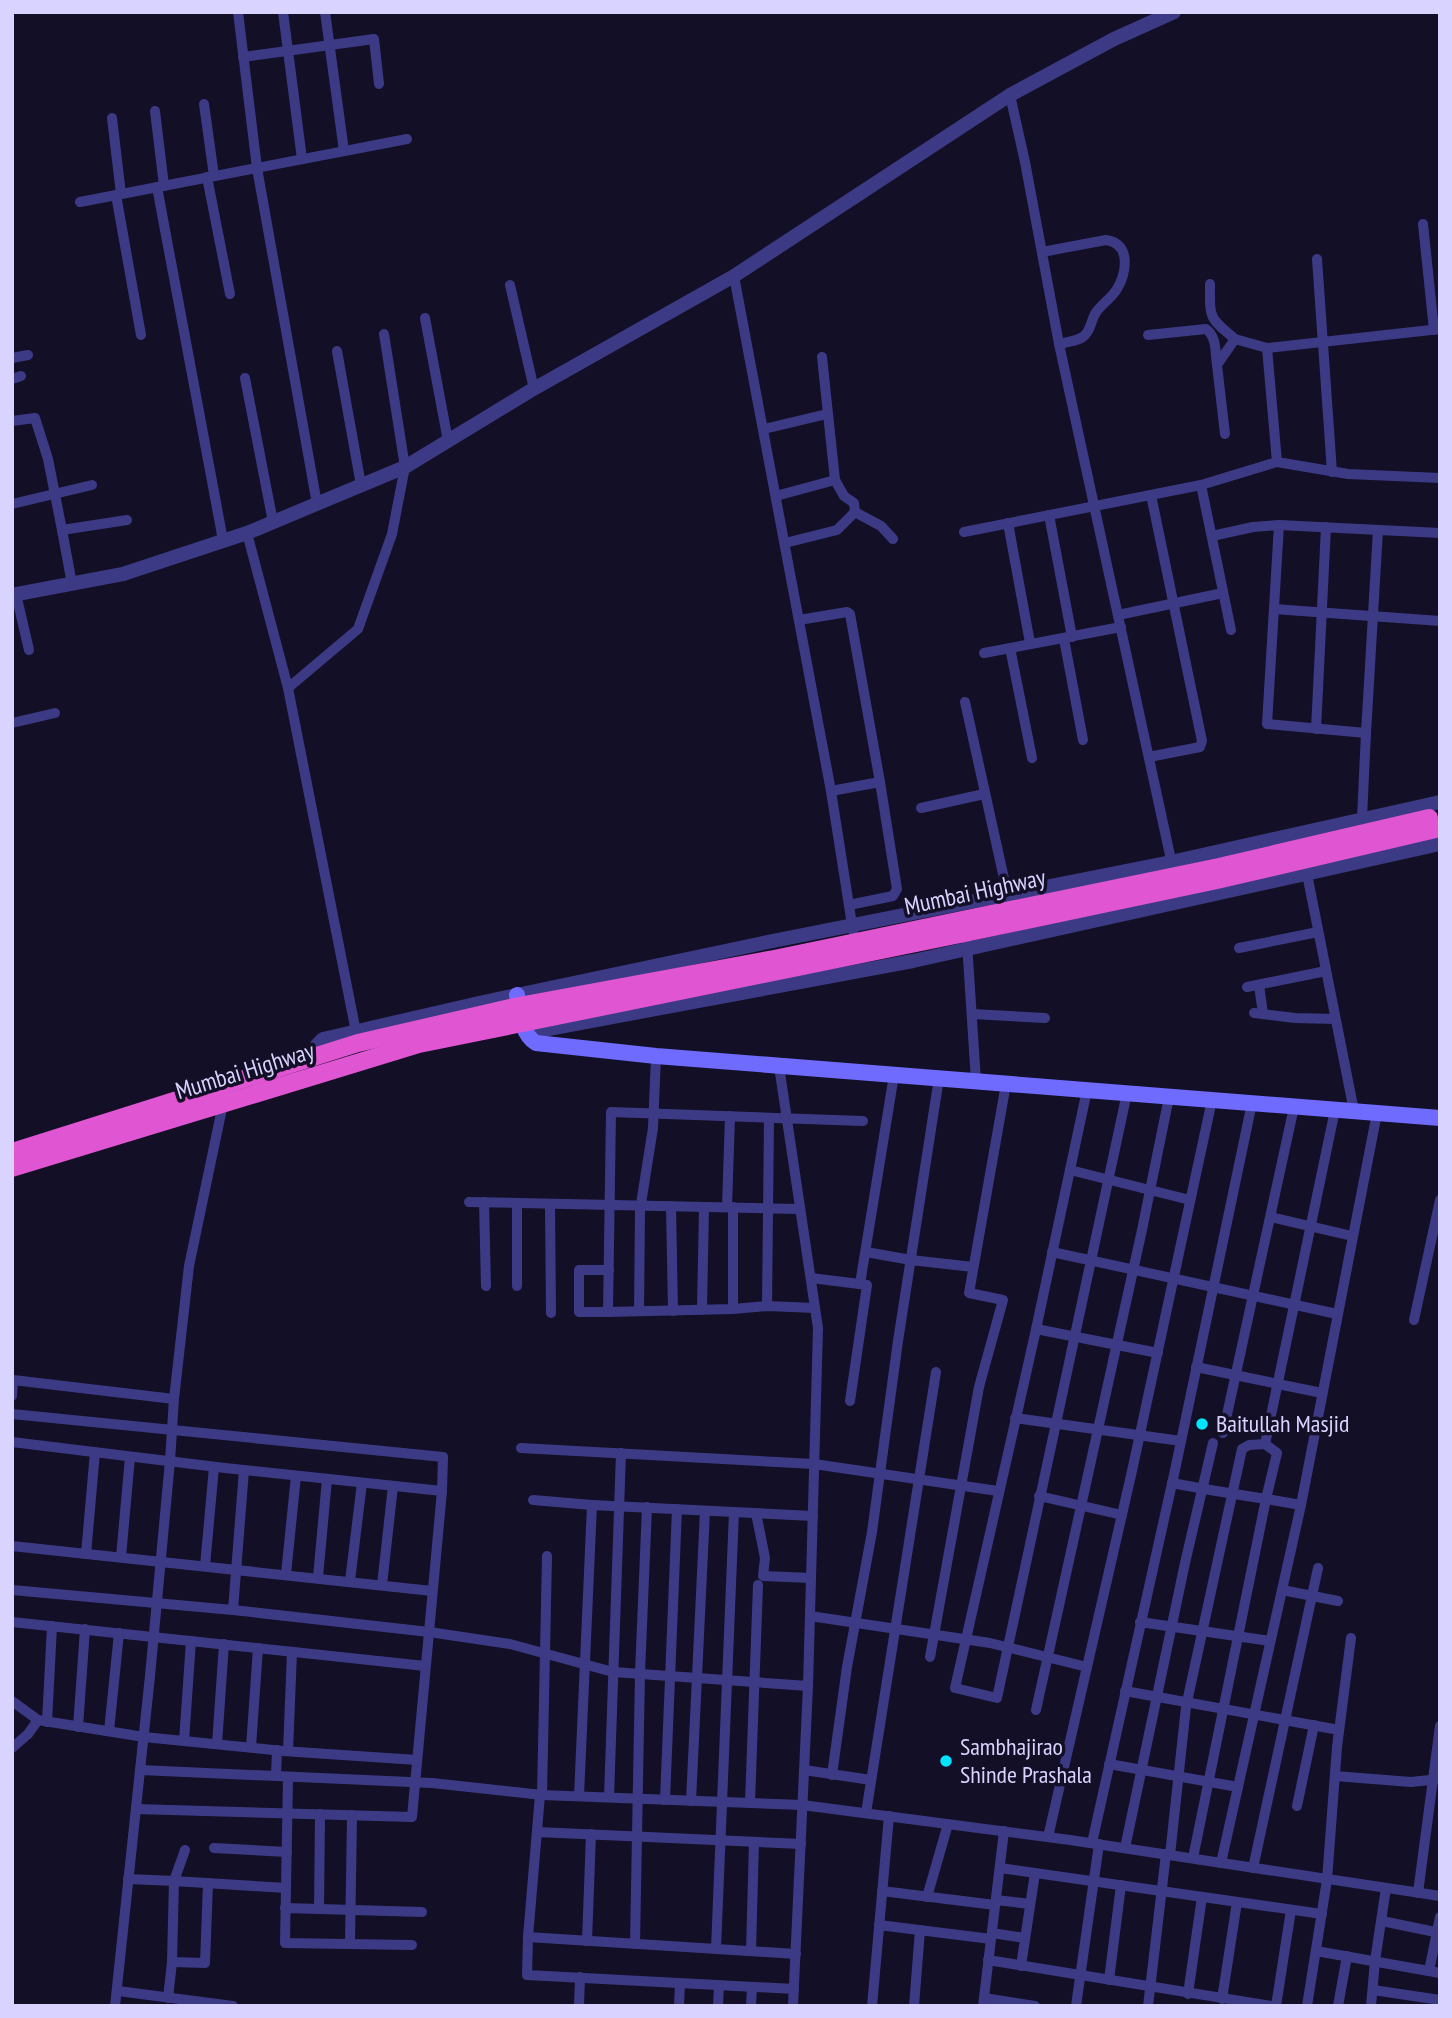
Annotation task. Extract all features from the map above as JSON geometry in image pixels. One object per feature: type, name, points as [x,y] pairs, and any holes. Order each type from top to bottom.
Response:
[{"type":"highway","name":"Mumbai Highway","points":[[12,1168],[419,1044],[494,1028],[521,1014],[854,934],[1381,822],[1440,816]]},
{"type":"highway","name":"Mumbai Highway","points":[[521,1014],[554,1016],[966,941],[1440,828]]},
{"type":"highway","points":[[12,1152],[313,1057],[357,1037],[521,1014]]},
{"type":"main road","points":[[521,1014],[536,1043],[656,1056],[1440,1118]]},
{"type":"street","points":[[237,12],[257,168],[317,504]]},
{"type":"street","points":[[283,12],[302,159]]},
{"type":"street","points":[[325,12],[344,151]]},
{"type":"street","points":[[29,650],[14,595],[123,574],[247,533],[405,467],[534,389],[734,276],[1010,95],[1114,39],[1174,12]]},
{"type":"street","points":[[243,57],[374,39],[379,84]]},
{"type":"street","points":[[1010,95],[1059,344],[1173,868],[1362,818],[1381,822],[1440,802]]},
{"type":"street","points":[[204,104],[210,177],[230,293]]},
{"type":"street","points":[[155,111],[160,186],[223,540]]},
{"type":"street","points":[[112,118],[118,194],[141,335]]},
{"type":"street","points":[[80,202],[407,139]]},
{"type":"street","points":[[1210,284],[1210,314],[1213,321],[1235,339],[1266,348],[1437,330],[1423,224]]},
{"type":"street","points":[[1042,252],[1106,240],[1114,240],[1124,251],[1125,263],[1118,287],[1094,315],[1087,333],[1081,338],[1059,344]]},
{"type":"street","points":[[1317,259],[1332,472]]},
{"type":"street","points":[[734,276],[831,791],[854,934]]},
{"type":"street","points":[[510,285],[534,389]]},
{"type":"street","points":[[425,318],[448,441]]},
{"type":"street","points":[[1148,335],[1206,329],[1211,333],[1225,434]]},
{"type":"street","points":[[288,688],[358,629],[392,534],[405,467],[384,334]]},
{"type":"street","points":[[1217,365],[1235,339]]},
{"type":"street","points":[[1266,348],[1277,462]]},
{"type":"street","points":[[337,351],[361,485]]},
{"type":"street","points":[[12,358],[28,355]]},
{"type":"street","points":[[822,357],[835,480],[844,496],[854,503],[855,512]]},
{"type":"street","points":[[245,378],[273,522]]},
{"type":"street","points":[[764,429],[827,414]]},
{"type":"street","points":[[12,421],[35,418],[47,459],[72,584]]},
{"type":"street","points":[[964,532],[1201,485],[1277,462],[1332,472],[1440,478]]},
{"type":"street","points":[[776,496],[835,480]]},
{"type":"street","points":[[12,504],[93,485]]},
{"type":"street","points":[[1201,485],[1231,630]]},
{"type":"street","points":[[1149,757],[1200,747],[1202,741],[1151,495]]},
{"type":"street","points":[[855,512],[881,526],[893,540]]},
{"type":"street","points":[[785,543],[837,530],[855,512]]},
{"type":"street","points":[[1049,515],[1083,740]]},
{"type":"street","points":[[62,530],[127,520]]},
{"type":"street","points":[[1008,523],[1030,643]]},
{"type":"street","points":[[1212,536],[1253,527],[1279,525],[1440,533]]},
{"type":"street","points":[[1279,525],[1267,724],[1366,733]]},
{"type":"street","points":[[1316,729],[1326,527]]},
{"type":"street","points":[[1362,818],[1378,530]]},
{"type":"street","points":[[247,533],[288,688],[357,1037]]},
{"type":"street","points":[[984,653],[1068,638],[1174,604],[1223,593]]},
{"type":"street","points":[[1274,609],[1440,621]]},
{"type":"street","points":[[799,620],[847,612],[850,614],[880,782],[897,889],[893,896],[849,905]]},
{"type":"street","points":[[1010,648],[1032,758]]},
{"type":"street","points":[[965,702],[1009,901]]},
{"type":"street","points":[[12,723],[55,713]]},
{"type":"street","points":[[831,791],[880,782]]},
{"type":"street","points":[[920,808],[984,794]]},
{"type":"street","points":[[521,1014],[913,961],[966,941],[1307,874],[1440,844]]},
{"type":"street","points":[[1307,874],[1354,1111]]},
{"type":"street","points":[[1239,948],[1318,932]]},
{"type":"street","points":[[966,941],[976,1081]]},
{"type":"street","points":[[1247,987],[1326,971]]},
{"type":"street","points":[[1259,985],[1258,1013],[1335,1020]]},
{"type":"street","points":[[973,1014],[1045,1018]]},
{"type":"street","points":[[639,1311],[640,1210],[654,1114],[656,1056]]},
{"type":"street","points":[[779,1066],[818,1328],[808,1686],[793,2006]]},
{"type":"street","points":[[860,1284],[894,1075]]},
{"type":"street","points":[[832,1775],[939,1078]]},
{"type":"street","points":[[930,1657],[979,1387],[1003,1300],[969,1293],[1006,1084]]},
{"type":"street","points":[[1087,1090],[955,1688],[997,1698],[1127,1093]]},
{"type":"street","points":[[1036,1710],[1134,1269],[1169,1097]]},
{"type":"street","points":[[1048,1838],[1140,1435],[1212,1100]]},
{"type":"street","points":[[1076,2006],[1093,1881],[1095,1844],[1109,1764],[1172,1483],[1252,1103]]},
{"type":"street","points":[[115,2006],[189,1266],[223,1104]]},
{"type":"street","points":[[1223,1433],[1294,1107]]},
{"type":"street","points":[[1265,1444],[1335,1110]]},
{"type":"street","points":[[608,1312],[611,1112],[863,1121]]},
{"type":"street","points":[[1221,1863],[1301,1505],[1377,1113]]},
{"type":"street","points":[[730,1116],[733,1310]]},
{"type":"street","points":[[767,1306],[769,1118]]},
{"type":"street","points":[[1070,1170],[1190,1200]]},
{"type":"street","points":[[1414,1320],[1440,1200]]},
{"type":"street","points":[[469,1202],[800,1209]]},
{"type":"street","points":[[484,1202],[486,1286]]},
{"type":"street","points":[[517,1203],[517,1286]]},
{"type":"street","points":[[550,1204],[551,1313]]},
{"type":"street","points":[[671,1206],[673,1311]]},
{"type":"street","points":[[702,1310],[704,1207]]},
{"type":"street","points":[[1271,1217],[1352,1236]]},
{"type":"street","points":[[866,1252],[911,1261],[974,1267]]},
{"type":"street","points":[[1052,1252],[1337,1314]]},
{"type":"street","points":[[609,1270],[579,1270],[579,1312],[733,1310],[767,1306],[815,1308]]},
{"type":"street","points":[[811,1278],[867,1285],[850,1401]]},
{"type":"street","points":[[1036,1329],[1158,1353]]},
{"type":"street","points":[[1196,1367],[1322,1392]]},
{"type":"street","points":[[866,1813],[936,1372]]},
{"type":"street","points":[[12,1396],[13,1380],[174,1399]]},
{"type":"street","points":[[12,1414],[443,1457],[412,1817],[136,1808]]},
{"type":"street","points":[[1015,1418],[1181,1441]]},
{"type":"street","points":[[12,1442],[442,1491]]},
{"type":"street","points":[[1125,1848],[1213,1443]]},
{"type":"street","points":[[1148,2006],[1187,1702],[1242,1449],[1250,1445],[1265,1444],[1277,1452],[1193,1858]]},
{"type":"street","points":[[521,1448],[814,1464],[999,1491]]},
{"type":"street","points":[[86,1554],[95,1452]]},
{"type":"street","points":[[608,1797],[621,1453]]},
{"type":"street","points":[[121,1557],[130,1457]]},
{"type":"street","points":[[205,1566],[214,1467]]},
{"type":"street","points":[[233,1610],[244,1470]]},
{"type":"street","points":[[286,1574],[296,1476]]},
{"type":"street","points":[[318,1577],[327,1479]]},
{"type":"street","points":[[350,1581],[362,1483]]},
{"type":"street","points":[[1172,1483],[1301,1505]]},
{"type":"street","points":[[382,1585],[393,1486]]},
{"type":"street","points":[[1039,1496],[1122,1515]]},
{"type":"street","points":[[533,1500],[813,1516]]},
{"type":"street","points":[[579,1796],[587,1666],[592,1505]]},
{"type":"street","points":[[635,1944],[640,1673],[647,1507]]},
{"type":"street","points":[[665,1800],[677,1509]]},
{"type":"street","points":[[691,1801],[705,1511]]},
{"type":"street","points":[[716,1949],[734,1512]]},
{"type":"street","points":[[756,1513],[765,1558],[763,1576],[811,1578]]},
{"type":"street","points":[[12,1546],[432,1591]]},
{"type":"street","points":[[547,1556],[541,1795],[527,1975],[794,1989]]},
{"type":"street","points":[[1253,1868],[1318,1569]]},
{"type":"street","points":[[750,1803],[758,1585]]},
{"type":"street","points":[[12,1590],[233,1610],[429,1632],[510,1644],[613,1672],[808,1686]]},
{"type":"street","points":[[1282,1590],[1338,1601]]},
{"type":"street","points":[[810,1616],[966,1639],[1087,1667]]},
{"type":"street","points":[[12,1622],[425,1666]]},
{"type":"street","points":[[1140,1622],[1270,1641]]},
{"type":"street","points":[[12,1748],[42,1721],[52,1626]]},
{"type":"street","points":[[78,1727],[85,1629]]},
{"type":"street","points":[[109,1731],[119,1633]]},
{"type":"street","points":[[1307,2006],[1327,1880],[1339,1730],[1351,1638]]},
{"type":"street","points":[[184,1741],[191,1641]]},
{"type":"street","points":[[217,1744],[224,1644]]},
{"type":"street","points":[[251,1748],[257,1648]]},
{"type":"street","points":[[276,1776],[282,1751],[292,1652]]},
{"type":"street","points":[[1125,1691],[1339,1730]]},
{"type":"street","points":[[12,1701],[42,1721],[144,1737],[282,1751],[417,1760]]},
{"type":"street","points":[[1297,1806],[1314,1725]]},
{"type":"street","points":[[1418,1893],[1437,1780],[1440,1726]]},
{"type":"street","points":[[1109,1764],[1237,1787]]},
{"type":"street","points":[[140,1770],[415,1783],[541,1795],[802,1805],[1168,1854],[1440,1896]]},
{"type":"street","points":[[804,1770],[871,1780]]},
{"type":"street","points":[[1335,1776],[1411,1782],[1437,1780]]},
{"type":"street","points":[[288,1777],[285,1943],[412,1945]]},
{"type":"street","points":[[319,1909],[320,1814]]},
{"type":"street","points":[[350,1944],[352,1815]]},
{"type":"street","points":[[872,2006],[889,1816]]},
{"type":"street","points":[[927,1896],[948,1824]]},
{"type":"street","points":[[1004,1831],[983,2002],[1035,2006]]},
{"type":"street","points":[[537,1832],[801,1844]]},
{"type":"street","points":[[587,1941],[591,1834]]},
{"type":"street","points":[[751,1951],[754,1842]]},
{"type":"street","points":[[214,1848],[286,1852]]},
{"type":"street","points":[[168,1998],[172,1962],[174,1881],[185,1850]]},
{"type":"street","points":[[1000,1868],[1322,1914]]},
{"type":"street","points":[[1021,1966],[1035,1873]]},
{"type":"street","points":[[128,1879],[286,1888]]},
{"type":"street","points":[[172,1962],[205,1964],[208,1883]]},
{"type":"street","points":[[1109,1980],[1121,1885]]},
{"type":"street","points":[[1371,2006],[1386,1888]]},
{"type":"street","points":[[882,1891],[1030,1904]]},
{"type":"street","points":[[1188,1994],[1202,1897]]},
{"type":"street","points":[[1222,1999],[1237,1902]]},
{"type":"street","points":[[285,1908],[422,1912]]},
{"type":"street","points":[[988,1960],[1274,2006],[1291,1910]]},
{"type":"street","points":[[1316,1951],[1434,1972],[1440,1917]]},
{"type":"street","points":[[1381,1921],[1438,1932]]},
{"type":"street","points":[[879,1926],[1025,1938]]},
{"type":"street","points":[[914,2006],[920,1930]]},
{"type":"street","points":[[528,1937],[796,1954]]},
{"type":"street","points":[[1338,2006],[1347,1956]]},
{"type":"street","points":[[579,2006],[580,1977]]},
{"type":"street","points":[[679,2006],[680,1983]]},
{"type":"street","points":[[718,2006],[719,1985]]},
{"type":"street","points":[[751,2006],[752,1987]]},
{"type":"street","points":[[1373,1990],[1440,2000]]},
{"type":"street","points":[[118,1991],[155,2001],[168,1998],[233,2006]]},
{"type":"place","name":"Baitullah Masjid","points":[[1202,1424]]},
{"type":"place","name":"Sambhajirao Shinde Prashala","points":[[946,1761]]}]
